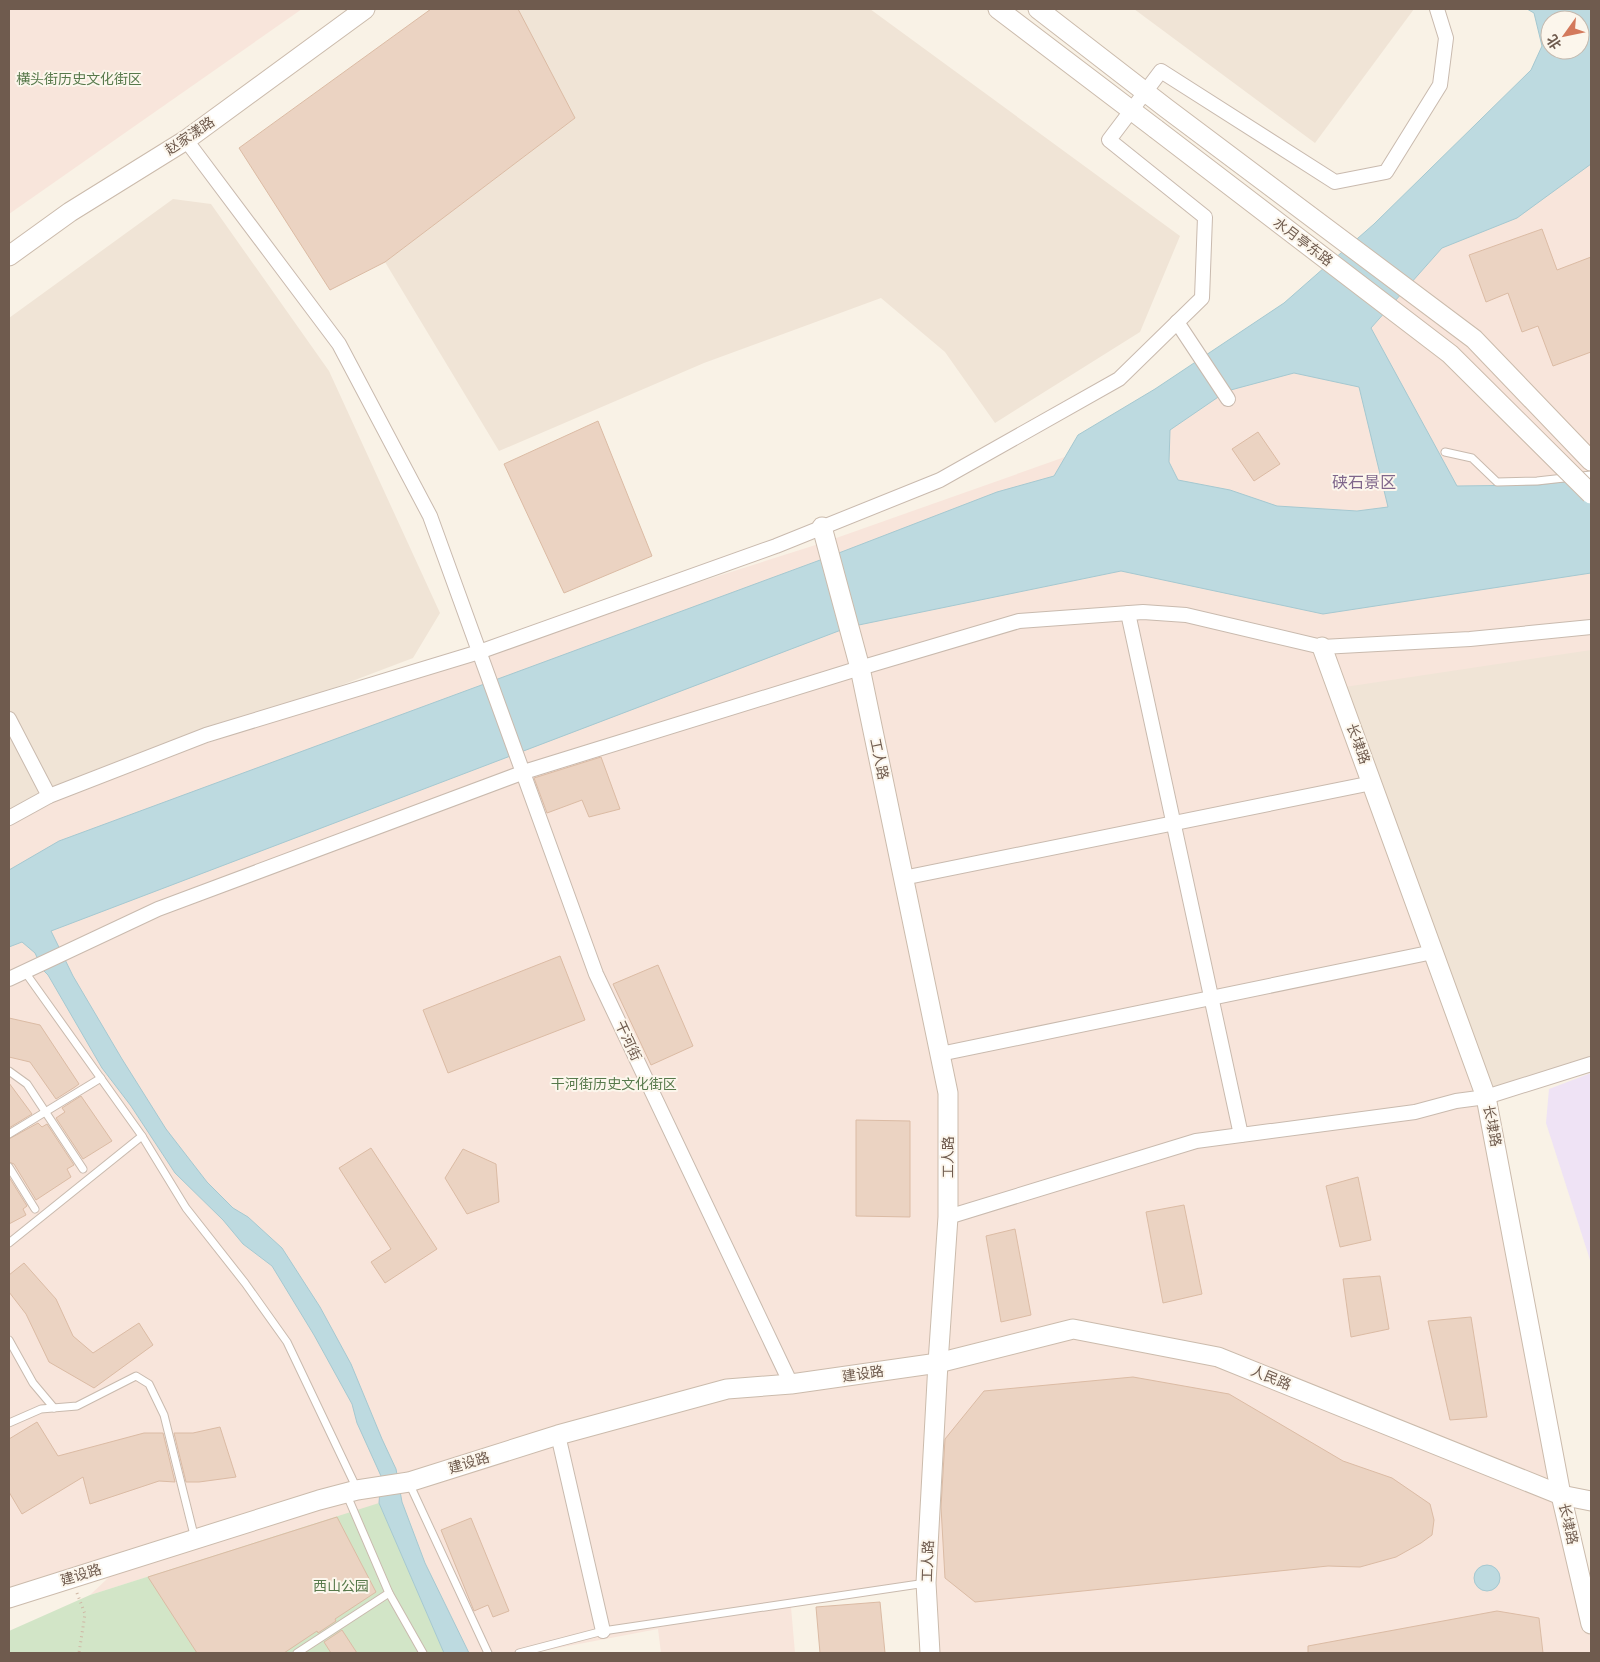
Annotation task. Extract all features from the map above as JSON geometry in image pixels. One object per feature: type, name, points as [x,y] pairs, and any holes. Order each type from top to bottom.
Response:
[{"type":"street","name":"赵家漾路","points":[[9,256],[70,212],[186,140],[365,9]]},
{"type":"street","name":"水月亭东路","points":[[998,9],[1450,354],[1591,494]]},
{"type":"street","name":"水月亭东路","points":[[1038,9],[1166,108],[1474,339],[1591,460]]},
{"type":"street","points":[[9,818],[49,796],[206,735],[481,657],[776,546],[824,535],[940,480],[1119,379],[1202,298],[1205,217],[1109,140],[1161,71],[1335,182],[1386,172],[1440,85],[1446,38],[1438,9]]},
{"type":"street","name":"干河街","points":[[186,140],[339,344],[430,516],[596,974],[791,1384]]},
{"type":"street","points":[[1177,322],[1228,399]]},
{"type":"street","name":"工人路","points":[[824,535],[859,662],[948,1093],[948,1217],[926,1583],[930,1653]]},
{"type":"street","points":[[9,979],[158,909],[523,772],[859,662],[1019,621],[1143,612],[1186,615],[1322,647],[1470,639],[1591,627]]},
{"type":"street","points":[[1128,613],[1241,1135]]},
{"type":"street","name":"长埭路","points":[[1322,647],[1486,1097],[1562,1495],[1591,1624]]},
{"type":"street","points":[[9,719],[49,796]]},
{"type":"street","points":[[904,878],[1372,783]]},
{"type":"street","points":[[940,1054],[1433,952]]},
{"type":"street","points":[[948,1217],[1196,1141],[1414,1112],[1456,1101],[1486,1097],[1591,1064]]},
{"type":"street","name":"人民路","points":[[938,1363],[1073,1329],[1218,1357],[1562,1495],[1591,1501]]},
{"type":"street","name":"建设路","points":[[9,1598],[352,1492],[409,1482],[558,1435],[727,1389],[791,1384],[938,1363]]},
{"type":"street","points":[[558,1435],[603,1632]]},
{"type":"lane","points":[[1445,452],[1472,458],[1497,482],[1537,481],[1591,475]]},
{"type":"lane","points":[[25,972],[142,1136],[186,1208],[245,1283],[287,1342],[352,1492],[389,1593],[423,1653]]},
{"type":"lane","points":[[9,1070],[27,1084],[83,1169]]},
{"type":"lane","points":[[9,1134],[101,1078]]},
{"type":"lane","points":[[9,1243],[142,1136]]},
{"type":"lane","points":[[9,1167],[35,1209]]},
{"type":"lane","points":[[9,1340],[33,1383],[54,1408]]},
{"type":"lane","points":[[9,1423],[41,1409],[77,1406],[136,1376],[149,1384],[164,1416],[195,1539]]},
{"type":"lane","points":[[409,1482],[488,1653]]},
{"type":"lane","points":[[520,1653],[603,1632],[926,1583]]},
{"type":"lane","points":[[297,1653],[389,1593]]},
{"type":"path","points":[[71,1578],[85,1614],[80,1653]]},
{"type":"shaded area","name":"横头街历史文化街区","points":[[9,9],[302,9],[9,214]]},
{"type":"shaded area","points":[[516,9],[870,9],[1180,236],[1140,332],[995,423],[945,352],[881,298],[704,363],[499,451],[385,262],[575,118]]},
{"type":"shaded area","points":[[1134,9],[1414,9],[1315,143]]},
{"type":"shaded area","points":[[1591,152],[1591,650],[1338,688],[1486,1097],[1591,1601],[1591,1653],[930,1653],[926,1583],[791,1607],[795,1653],[661,1653],[658,1629],[531,1653],[444,1653],[379,1504],[90,1595],[125,1562],[9,1598],[9,818],[49,796],[479,652],[825,542],[1161,423]]},
{"type":"shaded area","points":[[173,199],[211,204],[329,371],[440,613],[413,658],[49,796],[9,818],[9,318]]},
{"type":"shaded area","points":[[1591,649],[1591,1064],[1486,1097],[1326,687]]},
{"type":"shaded area","points":[[1591,1073],[1591,1263],[1546,1123],[1549,1089]]},
{"type":"green space","name":"西山公园","points":[[379,1503],[444,1653],[9,1653],[9,1631],[90,1595]]},
{"type":"water","points":[[1527,9],[1591,9],[1591,164],[1517,218],[1442,248],[1371,328],[1457,486],[1539,485],[1591,478],[1591,573],[1323,614],[1121,571],[849,627],[51,931],[73,976],[166,1129],[207,1182],[233,1208],[248,1217],[282,1248],[320,1307],[351,1364],[396,1469],[402,1502],[425,1563],[469,1653],[444,1653],[379,1503],[381,1476],[357,1423],[352,1404],[314,1335],[272,1266],[243,1244],[223,1220],[175,1173],[131,1106],[102,1068],[48,975],[43,970],[35,953],[22,942],[9,947],[9,870],[59,841],[831,556],[997,492],[1054,476],[1078,435],[1155,389],[1284,303],[1374,224],[1531,70],[1540,50],[1540,60],[1590,60],[1590,10],[1540,10],[1540,38],[1534,13]],"holes":[[[1294,373],[1359,387],[1388,507],[1357,511],[1277,506],[1230,490],[1178,480],[1169,462],[1170,430],[1227,391]]]},
{"type":"water","points":[[1487,1565],[1496,1569],[1500,1578],[1496,1587],[1487,1591],[1478,1587],[1474,1578],[1478,1569]]},
{"type":"building","points":[[431,9],[518,9],[575,118],[385,262],[330,290],[239,148]]},
{"type":"building","points":[[1542,229],[1557,270],[1591,257],[1591,352],[1553,366],[1538,326],[1522,332],[1508,293],[1486,302],[1469,255]]},
{"type":"building","points":[[598,421],[652,556],[564,593],[504,464]]},
{"type":"building","points":[[1258,432],[1280,464],[1254,481],[1232,449]]},
{"type":"building","points":[[601,757],[620,809],[589,817],[582,800],[547,813],[534,778]]},
{"type":"building","points":[[560,956],[585,1020],[448,1073],[423,1010]]},
{"type":"building","points":[[658,965],[693,1046],[651,1065],[613,984]]},
{"type":"building","points":[[9,1018],[40,1025],[79,1084],[56,1099],[30,1062],[9,1057]]},
{"type":"building","points":[[9,1083],[32,1114],[9,1128]]},
{"type":"building","points":[[81,1096],[112,1141],[83,1159],[56,1118],[65,1112],[62,1108]]},
{"type":"building","points":[[856,1120],[910,1121],[910,1217],[856,1216]]},
{"type":"building","points":[[38,1123],[42,1127],[47,1124],[74,1165],[67,1169],[71,1177],[36,1200],[14,1164],[9,1162],[9,1139]]},
{"type":"building","points":[[371,1148],[437,1249],[385,1283],[371,1262],[391,1249],[339,1168]]},
{"type":"building","points":[[463,1149],[496,1164],[499,1202],[467,1214],[445,1178]]},
{"type":"building","points":[[9,1177],[27,1206],[23,1209],[26,1215],[9,1224]]},
{"type":"building","points":[[1358,1177],[1371,1240],[1340,1247],[1326,1186]]},
{"type":"building","points":[[1184,1205],[1202,1294],[1163,1303],[1146,1212]]},
{"type":"building","points":[[1015,1229],[1031,1315],[1001,1322],[986,1236]]},
{"type":"building","points":[[24,1263],[56,1299],[73,1336],[93,1353],[139,1323],[153,1345],[94,1388],[49,1362],[26,1314],[9,1292],[9,1275]]},
{"type":"building","points":[[1380,1276],[1389,1329],[1351,1337],[1343,1279]]},
{"type":"building","points":[[1471,1317],[1487,1417],[1450,1420],[1428,1321]]},
{"type":"building","points":[[1133,1377],[1229,1394],[1343,1461],[1392,1478],[1430,1504],[1434,1520],[1432,1535],[1396,1557],[1360,1567],[1328,1566],[975,1602],[945,1578],[941,1507],[945,1439],[984,1391]]},
{"type":"building","points":[[37,1422],[58,1456],[144,1433],[163,1433],[175,1482],[159,1481],[90,1504],[83,1477],[22,1514],[9,1492],[9,1439]]},
{"type":"building","points":[[220,1427],[236,1477],[186,1482],[174,1433],[193,1433]]},
{"type":"building","points":[[337,1517],[376,1592],[335,1619],[336,1621],[318,1633],[317,1631],[284,1653],[197,1653],[148,1577]]},
{"type":"building","points":[[471,1518],[509,1611],[493,1617],[488,1605],[474,1611],[441,1530]]},
{"type":"building","points":[[880,1602],[885,1653],[820,1653],[816,1607]]},
{"type":"building","points":[[1497,1611],[1539,1618],[1543,1653],[1308,1653],[1308,1646]]},
{"type":"building","points":[[342,1630],[357,1653],[331,1653],[324,1642]]},
{"type":"district","name":"硖石景区","points":[[1364,483]]},
{"type":"park label","name":"干河街历史文化街区","points":[[614,1084]]}]
